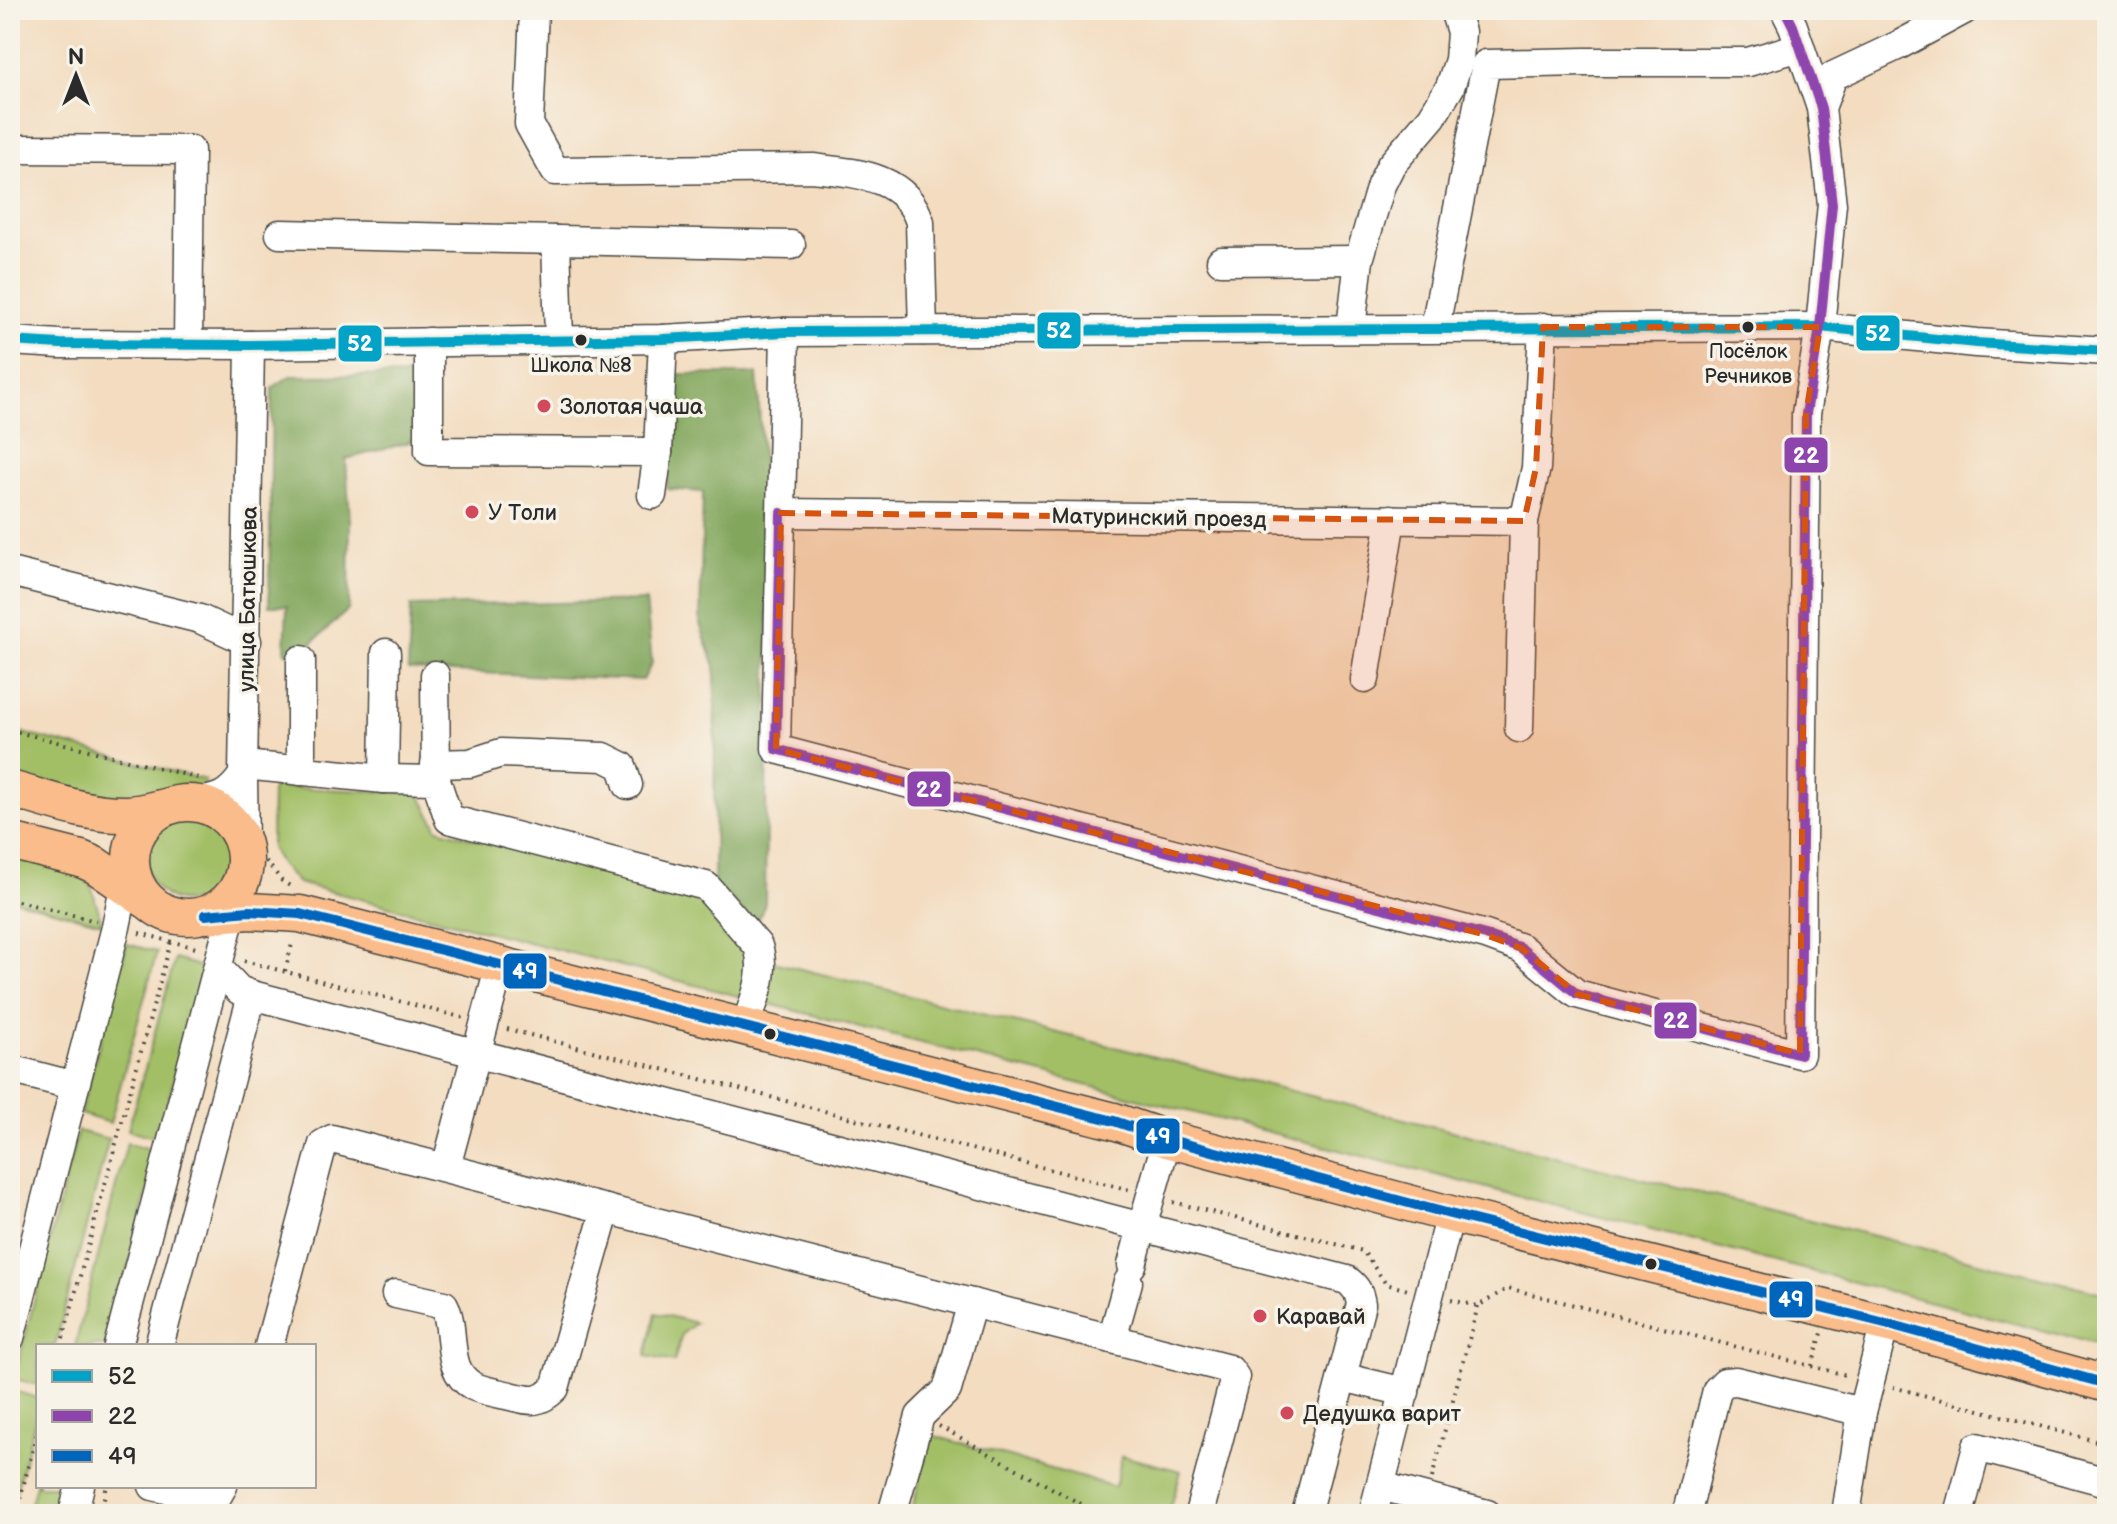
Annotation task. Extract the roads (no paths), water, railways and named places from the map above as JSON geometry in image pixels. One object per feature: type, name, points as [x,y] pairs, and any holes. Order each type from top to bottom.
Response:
[{"type":"main road","points":[[10,789],[112,814],[135,814],[189,796],[227,819],[239,835],[230,891]]},
{"type":"main road","points":[[135,880],[134,841],[144,823],[161,810],[189,796]]},
{"type":"main road","points":[[10,841],[81,859],[135,880],[160,910],[182,917],[254,878],[273,901],[300,914]]},
{"type":"main road","points":[[230,891],[249,911],[300,914],[1114,1121],[1167,1139],[1450,1214],[1885,1323],[2107,1384]]},
{"type":"street","points":[[534,10],[529,124],[555,171],[813,168],[878,179],[910,200],[920,222],[923,331]]},
{"type":"street","points":[[1351,328],[1359,260],[1381,185],[1391,165],[1432,117],[1450,87],[1459,60],[1461,32],[1452,10]]},
{"type":"street","points":[[785,332],[776,749],[1486,935],[1521,948],[1577,994],[1800,1054],[1806,414],[1820,327],[1832,204],[1821,108],[1785,10]]},
{"type":"street","points":[[1821,108],[1833,76],[1964,10]]},
{"type":"street","points":[[1435,327],[1486,64],[1748,62],[1800,47]]},
{"type":"street","points":[[10,149],[190,150],[188,345]]},
{"type":"street","points":[[280,234],[791,245]]},
{"type":"street","points":[[556,240],[559,339]]},
{"type":"street","points":[[1221,261],[1359,260]]},
{"type":"street","points":[[1519,728],[1524,521],[1536,468],[1543,327]]},
{"type":"street","points":[[10,341],[250,345],[663,339],[785,332],[1820,327],[1976,343],[2107,351]]},
{"type":"street","points":[[652,495],[658,452],[663,339]]},
{"type":"street","points":[[429,342],[429,451],[658,452]]},
{"type":"street","name":"улица Батюшкова","points":[[119,1344],[220,961],[230,891],[244,770],[250,345]]},
{"type":"street","name":"Матуринский проезд","points":[[781,513],[1524,521]]},
{"type":"street","points":[[1365,679],[1391,519]]},
{"type":"street","points":[[10,572],[200,619],[247,641]]},
{"type":"street","points":[[384,779],[386,653]]},
{"type":"street","points":[[301,660],[301,771]]},
{"type":"street","points":[[435,675],[436,772],[449,819],[706,886],[758,946],[761,956],[762,973],[745,1028]]},
{"type":"street","points":[[189,796],[220,798],[235,787],[244,770],[301,771],[384,779],[436,772],[501,753],[604,757],[622,766],[628,785]]},
{"type":"street","points":[[10,1338],[116,927],[135,880]]},
{"type":"street","points":[[220,961],[239,990],[252,995],[1347,1280],[1360,1294],[1361,1304],[1306,1514]]},
{"type":"street","points":[[446,1167],[500,965]]},
{"type":"street","points":[[160,1344],[252,995]]},
{"type":"street","points":[[10,1069],[75,1086]]},
{"type":"street","points":[[270,1344],[323,1144],[332,1139],[1229,1369],[1235,1377],[1199,1514]]},
{"type":"street","points":[[1112,1339],[1167,1139]]},
{"type":"street","points":[[396,1294],[444,1305],[450,1316],[454,1363],[463,1378],[473,1386],[528,1401],[544,1399],[555,1388],[606,1209]]},
{"type":"street","points":[[1373,1514],[1450,1214]]},
{"type":"street","points":[[892,1514],[920,1416],[947,1390],[972,1303]]},
{"type":"street","points":[[1846,1514],[1862,1412],[1885,1323]]},
{"type":"street","points":[[1342,1377],[1405,1392]]},
{"type":"street","points":[[1688,1514],[1717,1390],[1725,1382],[1736,1381],[1862,1412]]},
{"type":"street","points":[[1959,1514],[1977,1447],[2107,1482]]},
{"type":"street","points":[[1381,1486],[1487,1514]]},
{"type":"street","points":[[73,1514],[80,1488]]},
{"type":"street","points":[[162,1488],[217,1500]]},
{"type":"place","name":"Посёлок Речников","points":[[1748,327]]},
{"type":"place","name":"Школа №8","points":[[581,340]]},
{"type":"place","name":"Золотая чаша","points":[[544,406]]},
{"type":"place","name":"У Толи","points":[[472,512]]},
{"type":"place","name":"Каравай","points":[[1260,1316]]},
{"type":"place","name":"Дедушка варит","points":[[1287,1413]]}]
